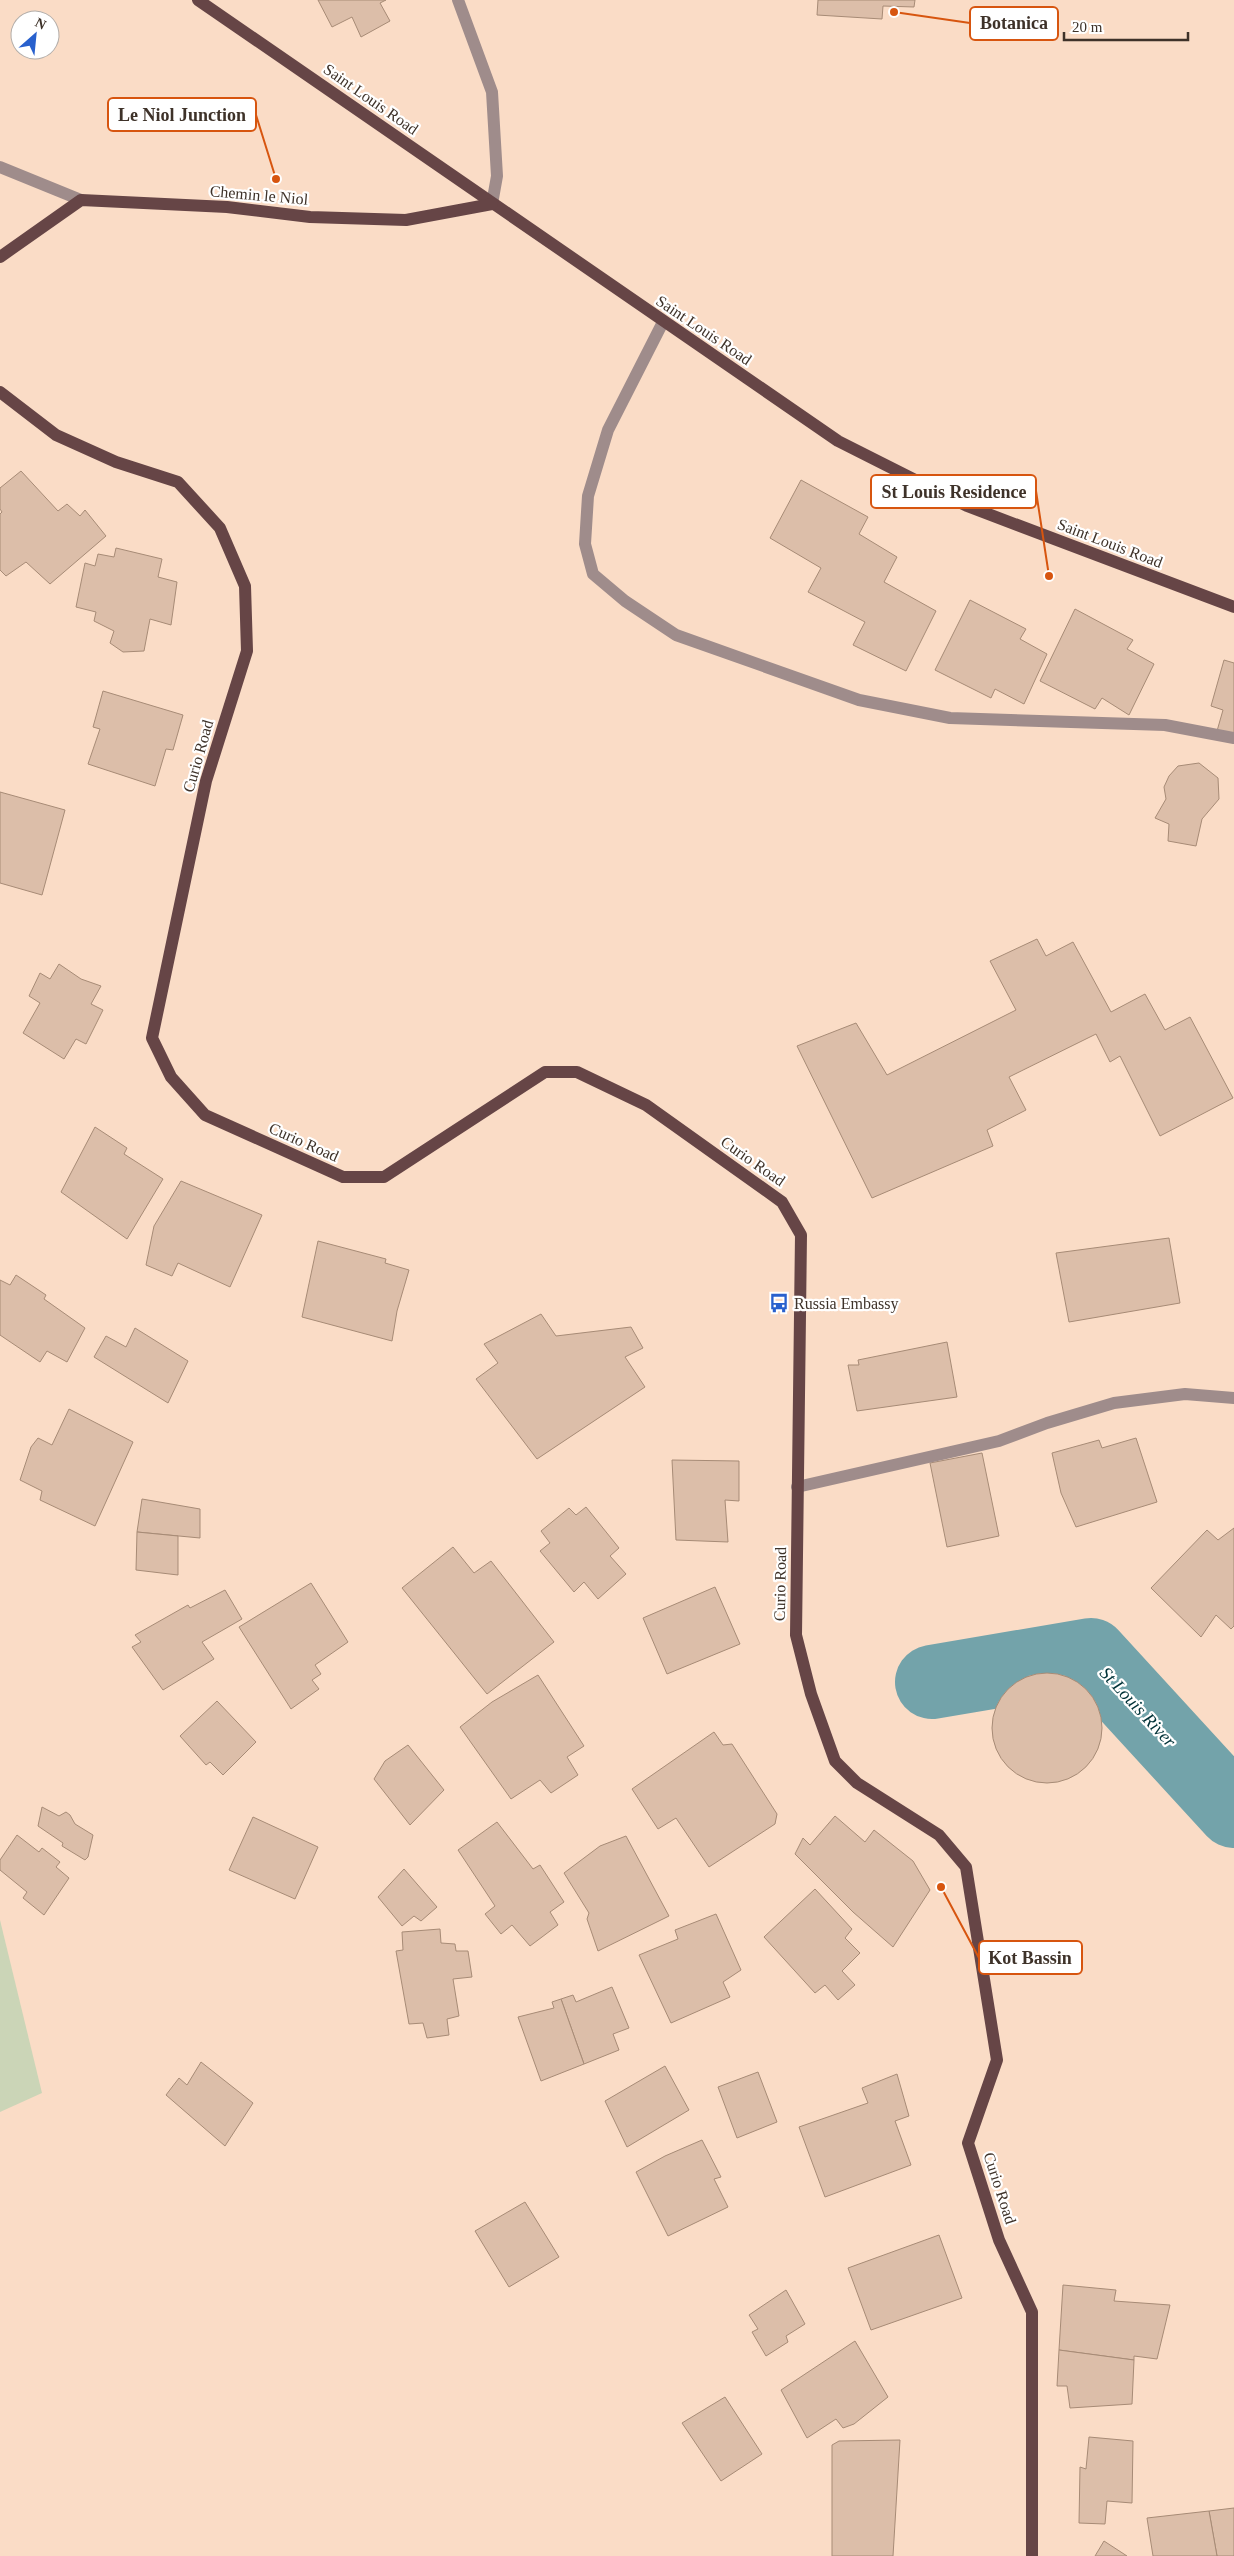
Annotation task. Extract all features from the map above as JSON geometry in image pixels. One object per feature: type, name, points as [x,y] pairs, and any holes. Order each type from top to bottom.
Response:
[{"type":"main road","name":"Saint Louis Road","points":[[198,0],[368,115],[492,204],[838,441],[967,506],[1234,607]]},
{"type":"main road","name":"Chemin le Niol","points":[[81,200],[227,207],[310,217],[406,220],[492,204]]},
{"type":"main road","points":[[0,256],[81,200]]},
{"type":"main road","name":"Curio Road","points":[[0,392],[56,435],[116,462],[178,482],[220,528],[245,586],[247,651],[206,781],[152,1038],[171,1077],[205,1115],[344,1177],[384,1177],[545,1072],[577,1072],[646,1104],[782,1202],[801,1235],[796,1635],[811,1694],[835,1761],[857,1783],[939,1835],[966,1867],[997,2060],[968,2143],[999,2240],[1032,2312],[1032,2556]]},
{"type":"street","points":[[458,0],[492,92],[497,176],[492,204]]},
{"type":"street","points":[[0,167],[81,200]]},
{"type":"street","points":[[663,322],[608,430],[588,496],[586,544],[593,574],[625,601],[676,635],[859,700],[950,718],[1165,725],[1234,738]]},
{"type":"street","points":[[797,1487],[999,1441],[1047,1423],[1114,1403],[1185,1394],[1234,1398]]},
{"type":"green space","points":[[0,1920],[42,2093],[0,2112]]},
{"type":"building","points":[[318,0],[386,0],[380,3],[390,21],[361,37],[352,17],[332,27]]},
{"type":"building","points":[[818,0],[915,0],[914,7],[883,6],[882,19],[817,15]]},
{"type":"building","points":[[21,471],[58,511],[67,504],[80,516],[85,510],[106,536],[50,584],[26,562],[6,576],[0,570],[0,514],[2,512],[0,509],[0,488]]},
{"type":"building","points":[[801,480],[868,517],[859,534],[897,557],[884,582],[936,611],[906,671],[853,645],[865,622],[808,592],[821,568],[770,538]]},
{"type":"building","points":[[116,548],[162,559],[158,577],[177,582],[171,625],[150,619],[144,651],[123,652],[110,643],[114,631],[94,621],[96,612],[76,607],[85,563],[95,566],[98,554],[114,557]]},
{"type":"building","points":[[970,600],[1026,629],[1020,639],[1047,654],[1024,704],[995,689],[991,698],[935,670]]},
{"type":"building","points":[[1075,609],[1133,640],[1127,649],[1154,664],[1129,715],[1102,698],[1095,709],[1040,681]]},
{"type":"building","points":[[1224,660],[1234,663],[1234,743],[1215,738],[1223,710],[1211,706]]},
{"type":"building","points":[[103,691],[183,715],[173,750],[166,749],[155,786],[88,764],[100,729],[93,727]]},
{"type":"building","points":[[1199,763],[1218,778],[1219,799],[1202,819],[1196,846],[1168,841],[1169,824],[1155,818],[1166,799],[1164,787],[1169,776],[1178,766]]},
{"type":"building","points":[[0,792],[65,810],[42,895],[0,883]]},
{"type":"building","points":[[1037,939],[1046,956],[1073,942],[1111,1012],[1145,994],[1165,1030],[1190,1017],[1233,1098],[1160,1136],[1120,1056],[1110,1062],[1096,1034],[1009,1077],[1026,1110],[987,1130],[993,1146],[872,1198],[797,1046],[856,1023],[887,1075],[1016,1010],[990,961]]},
{"type":"building","points":[[59,964],[81,979],[101,986],[91,1004],[103,1010],[86,1044],[76,1039],[64,1059],[23,1033],[40,1003],[29,996],[40,973],[50,979]]},
{"type":"building","points":[[95,1127],[127,1148],[124,1154],[163,1179],[127,1239],[61,1192]]},
{"type":"building","points":[[181,1181],[262,1215],[230,1287],[178,1263],[172,1276],[146,1265],[154,1226]]},
{"type":"building","points":[[1169,1238],[1180,1303],[1069,1322],[1056,1253]]},
{"type":"building","points":[[318,1241],[386,1259],[385,1263],[409,1270],[397,1311],[392,1341],[302,1317]]},
{"type":"building","points":[[16,1275],[46,1295],[44,1299],[85,1328],[67,1362],[47,1351],[40,1362],[0,1335],[0,1280],[10,1285]]},
{"type":"building","points":[[541,1314],[556,1336],[631,1327],[643,1348],[625,1357],[645,1387],[537,1459],[476,1379],[498,1363],[484,1344]]},
{"type":"building","points":[[135,1328],[188,1361],[168,1403],[94,1357],[106,1336],[126,1347]]},
{"type":"building","points":[[947,1342],[957,1397],[857,1411],[848,1365],[859,1365],[858,1360]]},
{"type":"building","points":[[69,1409],[133,1442],[95,1526],[40,1500],[42,1491],[20,1480],[31,1447],[38,1438],[52,1445]]},
{"type":"building","points":[[1136,1438],[1157,1502],[1076,1527],[1061,1493],[1052,1453],[1099,1440],[1102,1448]]},
{"type":"building","points":[[982,1453],[999,1536],[947,1547],[930,1463]]},
{"type":"building","points":[[672,1460],[739,1461],[739,1501],[725,1500],[728,1542],[676,1540]]},
{"type":"building","points":[[142,1499],[200,1509],[200,1538],[137,1532]]},
{"type":"building","points":[[586,1507],[619,1548],[610,1556],[626,1574],[598,1599],[584,1582],[574,1592],[540,1551],[550,1543],[541,1531],[569,1508],[576,1515]]},
{"type":"building","points":[[1234,1528],[1234,1626],[1231,1629],[1216,1615],[1201,1637],[1151,1588],[1207,1530],[1218,1540]]},
{"type":"building","points":[[137,1532],[178,1536],[178,1575],[136,1570]]},
{"type":"building","points":[[453,1547],[474,1573],[491,1561],[554,1642],[487,1694],[402,1588]]},
{"type":"building","points":[[311,1583],[348,1642],[315,1665],[321,1674],[312,1680],[319,1689],[291,1709],[239,1627]]},
{"type":"building","points":[[715,1587],[740,1644],[667,1674],[643,1618]]},
{"type":"building","points":[[225,1590],[242,1619],[202,1642],[214,1659],[163,1690],[132,1647],[141,1642],[135,1635],[188,1605],[190,1608]]},
{"type":"building","points":[[1047,1673],[1068,1677],[1086,1689],[1098,1707],[1102,1728],[1098,1749],[1086,1767],[1068,1779],[1047,1783],[1026,1779],[1008,1767],[996,1749],[992,1728],[996,1707],[1008,1689],[1026,1677]]},
{"type":"building","points":[[538,1675],[584,1746],[567,1757],[578,1775],[551,1793],[540,1780],[511,1799],[460,1727],[492,1702]]},
{"type":"building","points":[[217,1701],[256,1742],[223,1775],[210,1762],[206,1765],[180,1736]]},
{"type":"building","points":[[714,1732],[723,1745],[732,1744],[777,1814],[775,1824],[709,1867],[676,1818],[658,1829],[632,1789]]},
{"type":"building","points":[[408,1745],[444,1790],[410,1825],[374,1779],[385,1761]]},
{"type":"building","points":[[42,1807],[59,1816],[66,1812],[75,1824],[93,1835],[88,1857],[85,1860],[62,1846],[63,1843],[38,1826]]},
{"type":"building","points":[[835,1816],[865,1842],[874,1830],[913,1861],[930,1890],[893,1947],[853,1912],[795,1854],[803,1838],[810,1845]]},
{"type":"building","points":[[253,1817],[318,1847],[295,1899],[229,1870]]},
{"type":"building","points":[[497,1822],[533,1869],[540,1865],[564,1902],[550,1912],[558,1925],[530,1946],[512,1925],[501,1934],[485,1914],[495,1906],[458,1850]]},
{"type":"building","points":[[17,1835],[39,1852],[42,1848],[60,1862],[56,1867],[69,1878],[44,1915],[23,1898],[27,1892],[0,1870],[0,1860]]},
{"type":"building","points":[[626,1836],[669,1916],[598,1951],[587,1919],[589,1913],[564,1873],[600,1846]]},
{"type":"building","points":[[404,1869],[437,1907],[421,1921],[414,1916],[402,1926],[378,1897]]},
{"type":"building","points":[[815,1889],[852,1929],[845,1938],[860,1953],[842,1971],[855,1985],[838,2000],[825,1985],[815,1993],[764,1937]]},
{"type":"building","points":[[716,1914],[741,1970],[723,1982],[730,1997],[671,2023],[639,1955],[678,1939],[675,1930]]},
{"type":"building","points":[[440,1929],[441,1943],[455,1944],[456,1951],[468,1951],[472,1977],[453,1979],[459,2016],[447,2019],[449,2035],[427,2038],[423,2023],[409,2024],[396,1951],[403,1950],[402,1932]]},
{"type":"building","points":[[612,1987],[629,2028],[613,2034],[619,2050],[584,2064],[561,1999],[573,1995],[576,2002]]},
{"type":"building","points":[[561,1999],[584,2064],[541,2081],[518,2017],[554,2008],[552,2002]]},
{"type":"building","points":[[201,2062],[253,2103],[225,2146],[166,2095],[179,2078],[187,2085]]},
{"type":"building","points":[[665,2066],[689,2110],[627,2147],[605,2101]]},
{"type":"building","points":[[758,2072],[777,2122],[737,2138],[718,2087]]},
{"type":"building","points":[[897,2074],[909,2116],[895,2121],[911,2165],[825,2197],[799,2127],[868,2103],[862,2088]]},
{"type":"building","points":[[702,2140],[721,2177],[714,2179],[728,2207],[668,2236],[636,2172],[665,2156]]},
{"type":"building","points":[[525,2202],[559,2257],[509,2287],[475,2231]]},
{"type":"building","points":[[939,2235],[962,2298],[871,2330],[848,2268]]},
{"type":"building","points":[[1063,2285],[1116,2290],[1114,2301],[1170,2305],[1157,2359],[1134,2356],[1134,2360],[1059,2350]]},
{"type":"building","points":[[786,2290],[805,2324],[786,2336],[788,2342],[766,2356],[752,2332],[758,2329],[749,2315]]},
{"type":"building","points":[[855,2341],[888,2397],[854,2424],[843,2428],[836,2419],[807,2438],[781,2390]]},
{"type":"building","points":[[1059,2350],[1134,2360],[1132,2404],[1070,2408],[1067,2386],[1057,2386]]},
{"type":"building","points":[[725,2397],[762,2454],[721,2481],[682,2423]]},
{"type":"building","points":[[1089,2437],[1133,2441],[1132,2503],[1107,2501],[1105,2524],[1079,2523],[1080,2467],[1086,2469]]},
{"type":"building","points":[[900,2440],[893,2556],[832,2556],[832,2445],[839,2441]]},
{"type":"building","points":[[1234,2508],[1234,2556],[1217,2556],[1209,2511]]},
{"type":"building","points":[[1209,2511],[1217,2556],[1153,2556],[1147,2518]]},
{"type":"building","points":[[1104,2541],[1127,2556],[1095,2556]]},
{"type":"waterway","name":"St Louis River","points":[[932,1682],[1091,1655],[1234,1811]]},
{"type":"place","name":"Botanica","points":[[894,12]]},
{"type":"place","name":"Le Niol Junction","points":[[276,179]]},
{"type":"place","name":"St Louis Residence","points":[[1049,576]]},
{"type":"place","name":"Russia Embassy","points":[[779,1303]]},
{"type":"place","name":"Kot Bassin","points":[[941,1887]]}]
